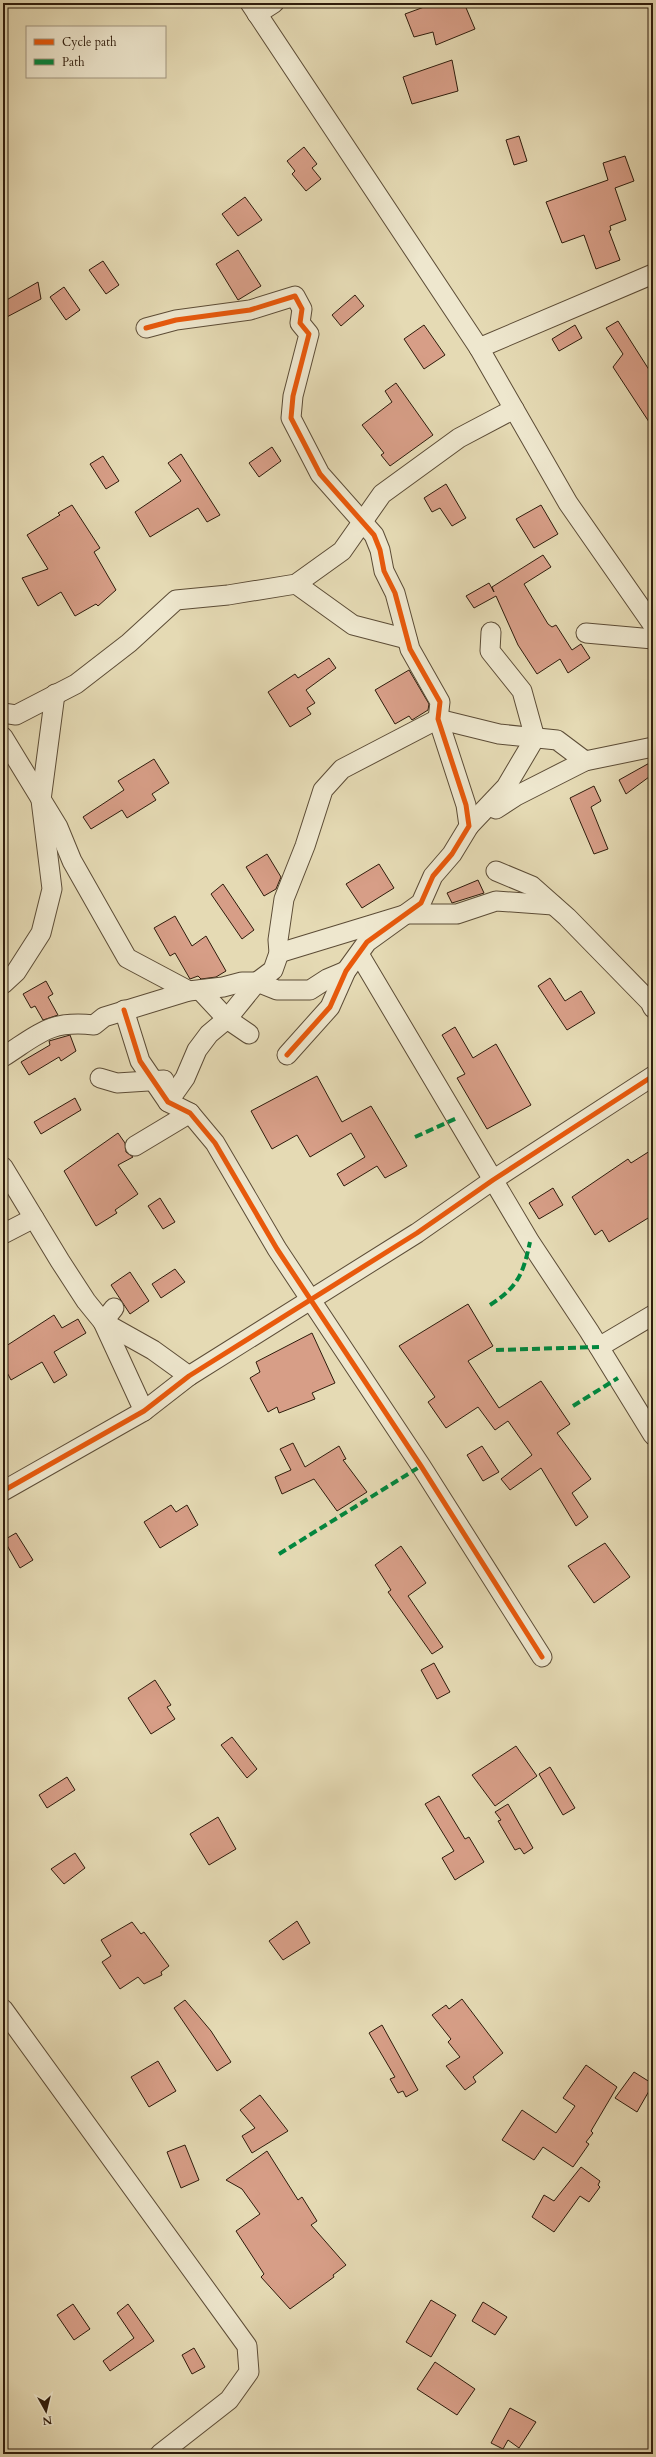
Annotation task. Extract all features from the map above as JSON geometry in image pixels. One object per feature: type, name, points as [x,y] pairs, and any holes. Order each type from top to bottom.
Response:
[{"type":"street","points":[[274,3],[253,8],[479,348],[568,503],[653,625]]},
{"type":"street","points":[[479,348],[653,274]]},
{"type":"street","points":[[146,328],[176,320],[250,310],[295,296],[302,309],[300,323],[308,334],[293,396],[291,418],[320,474],[374,535],[380,550],[384,571],[395,593],[407,639],[426,680],[440,702],[438,718],[466,805],[469,826]]},
{"type":"street","points":[[3,713],[16,715],[76,684],[129,643],[176,600],[228,595],[296,584],[342,551],[382,494],[452,442],[514,410]]},
{"type":"street","points":[[296,584],[354,626],[407,639]]},
{"type":"street","points":[[287,1056],[328,1010],[346,971],[367,942],[422,904],[433,876],[452,854],[469,826],[506,787],[534,738],[522,691],[490,651],[491,632]]},
{"type":"street","points":[[586,633],[653,639]]},
{"type":"street","points":[[3,984],[16,972],[41,933],[52,889],[41,800],[55,694]]},
{"type":"street","points":[[168,1102],[185,1078],[197,1050],[208,1034],[227,1018],[257,982],[273,970],[279,953],[278,940],[284,899],[323,790],[342,769],[438,718],[498,734],[557,740],[585,761]]},
{"type":"street","points":[[3,737],[58,827],[72,861],[127,958],[195,990],[227,1018],[249,1034]]},
{"type":"street","points":[[469,826],[516,796],[585,761],[653,747]]},
{"type":"street","points":[[496,871],[532,886],[650,1002],[653,1008]]},
{"type":"street","points":[[279,953],[407,914],[457,914],[496,901],[553,906]]},
{"type":"street","points":[[359,954],[541,1259],[599,1347],[653,1435]]},
{"type":"street","points":[[3,1057],[49,1028],[71,1022],[94,1025],[104,1017],[124,1010],[195,990],[223,987],[242,982],[257,982],[277,990],[310,990],[327,979],[346,971]]},
{"type":"street","points":[[310,990],[328,1010]]},
{"type":"street","points":[[124,1010],[140,1061],[168,1102],[190,1113],[215,1144],[276,1249],[421,1466],[542,1657]]},
{"type":"street","points":[[3,1491],[144,1411],[189,1376],[417,1233],[493,1180],[653,1076]]},
{"type":"street","points":[[100,1078],[117,1083],[154,1082],[185,1078]]},
{"type":"street","points":[[135,1146],[190,1113]]},
{"type":"street","points":[[3,1167],[86,1301],[109,1315],[189,1376]]},
{"type":"street","points":[[3,1234],[34,1218]]},
{"type":"street","points":[[109,1315],[144,1411]]},
{"type":"street","points":[[599,1347],[653,1315]]},
{"type":"street","points":[[3,2009],[247,2346],[249,2372],[229,2400],[160,2454]]},
{"type":"building","points":[[435,3],[464,3],[475,29],[436,45],[433,32],[414,37],[405,14]]},
{"type":"building","points":[[452,60],[458,91],[412,104],[403,77]]},
{"type":"building","points":[[519,136],[527,161],[514,165],[506,140]]},
{"type":"building","points":[[304,147],[317,164],[312,168],[321,179],[306,191],[292,174],[295,171],[287,161]]},
{"type":"building","points":[[625,156],[634,181],[615,188],[626,220],[610,226],[611,230],[609,231],[620,260],[596,269],[584,235],[562,243],[546,202],[608,180],[603,163]]},
{"type":"building","points":[[245,197],[262,220],[238,236],[222,214]]},
{"type":"building","points":[[238,250],[261,286],[238,300],[216,264]]},
{"type":"building","points":[[103,261],[119,285],[106,294],[89,270]]},
{"type":"building","points":[[38,282],[41,299],[3,319],[3,302]]},
{"type":"building","points":[[64,287],[80,310],[66,320],[50,297]]},
{"type":"building","points":[[355,295],[364,306],[341,326],[332,315]]},
{"type":"building","points":[[618,321],[653,376],[653,428],[613,367],[623,354],[606,328]]},
{"type":"building","points":[[424,325],[445,355],[424,369],[404,339]]},
{"type":"building","points":[[575,325],[582,338],[559,351],[552,339]]},
{"type":"building","points":[[396,383],[433,435],[390,466],[381,455],[384,453],[362,425],[392,402],[385,391]]},
{"type":"building","points":[[272,447],[281,461],[259,477],[249,463]]},
{"type":"building","points":[[181,454],[220,515],[207,522],[198,508],[150,537],[135,512],[181,481],[168,463]]},
{"type":"building","points":[[103,456],[119,481],[106,489],[90,464]]},
{"type":"building","points":[[446,484],[466,518],[452,526],[440,508],[432,512],[424,498]]},
{"type":"building","points":[[72,505],[100,548],[94,552],[116,590],[98,606],[96,604],[75,616],[61,592],[38,606],[22,578],[48,569],[27,535],[60,515],[58,513]]},
{"type":"building","points":[[541,505],[558,534],[534,548],[516,519]]},
{"type":"building","points":[[543,555],[551,567],[524,584],[548,624],[552,627],[556,625],[572,650],[581,644],[590,658],[568,673],[560,659],[537,674],[518,645],[496,596],[474,608],[466,596],[489,583],[494,592],[492,587]]},
{"type":"building","points":[[329,658],[336,668],[306,690],[315,703],[307,708],[311,714],[290,727],[268,692],[295,674],[298,678]]},
{"type":"building","points":[[409,670],[429,704],[428,710],[412,720],[409,716],[395,724],[375,690]]},
{"type":"building","points":[[154,759],[169,783],[152,794],[156,800],[127,818],[122,810],[91,829],[83,817],[124,790],[118,781]]},
{"type":"building","points":[[653,761],[653,774],[626,794],[619,780]]},
{"type":"building","points":[[594,786],[601,801],[591,807],[608,849],[594,854],[570,798]]},
{"type":"building","points":[[267,854],[281,877],[276,889],[264,896],[246,867]]},
{"type":"building","points":[[379,864],[394,888],[362,908],[346,884]]},
{"type":"building","points":[[478,880],[484,893],[452,903],[447,893]]},
{"type":"building","points":[[223,884],[254,930],[242,939],[211,894]]},
{"type":"building","points":[[175,916],[192,946],[206,936],[226,971],[216,977],[201,979],[198,976],[190,979],[175,953],[170,956],[154,928]]},
{"type":"building","points":[[550,978],[565,1001],[581,991],[595,1013],[567,1030],[538,986]]},
{"type":"building","points":[[46,981],[53,994],[48,997],[58,1015],[43,1020],[35,1006],[31,1008],[23,994]]},
{"type":"building","points":[[455,1027],[473,1058],[496,1044],[531,1105],[487,1129],[457,1078],[465,1074],[442,1035]]},
{"type":"building","points":[[70,1035],[76,1051],[61,1061],[59,1057],[29,1075],[21,1062],[50,1045],[49,1041]]},
{"type":"building","points":[[317,1076],[342,1122],[371,1106],[407,1166],[385,1178],[377,1166],[344,1186],[337,1174],[365,1157],[351,1133],[310,1157],[297,1135],[272,1149],[251,1111]]},
{"type":"building","points":[[75,1098],[81,1110],[41,1134],[34,1122]]},
{"type":"building","points":[[118,1133],[125,1143],[126,1152],[133,1157],[118,1165],[138,1194],[115,1210],[117,1213],[96,1226],[64,1171]]},
{"type":"building","points":[[653,1149],[653,1215],[609,1242],[602,1230],[595,1235],[572,1197],[628,1159],[631,1163]]},
{"type":"building","points":[[553,1188],[563,1205],[539,1219],[529,1203]]},
{"type":"building","points":[[160,1198],[175,1222],[163,1229],[148,1206]]},
{"type":"building","points":[[175,1269],[185,1282],[161,1298],[152,1284]]},
{"type":"building","points":[[130,1272],[149,1301],[130,1314],[111,1285]]},
{"type":"building","points":[[468,1304],[493,1346],[468,1361],[499,1408],[541,1381],[570,1424],[557,1433],[591,1479],[572,1493],[588,1517],[576,1526],[541,1468],[510,1490],[501,1479],[532,1455],[508,1421],[495,1430],[478,1407],[446,1428],[428,1402],[435,1397],[399,1346]]},
{"type":"building","points":[[54,1315],[62,1328],[78,1319],[86,1333],[54,1352],[67,1375],[54,1383],[42,1362],[11,1380],[3,1365],[3,1348]]},
{"type":"building","points":[[312,1333],[335,1383],[312,1393],[315,1399],[279,1413],[277,1407],[268,1412],[250,1378],[260,1372],[256,1362]]},
{"type":"building","points":[[293,1443],[305,1467],[339,1446],[346,1459],[343,1460],[367,1492],[337,1511],[314,1479],[282,1494],[275,1477],[291,1470],[280,1449]]},
{"type":"building","points":[[482,1446],[499,1472],[483,1481],[467,1455]]},
{"type":"building","points":[[171,1505],[176,1512],[187,1505],[198,1525],[160,1548],[144,1522]]},
{"type":"building","points":[[16,1533],[33,1560],[20,1568],[4,1540]]},
{"type":"building","points":[[605,1543],[630,1577],[594,1603],[568,1566]]},
{"type":"building","points":[[401,1546],[426,1583],[408,1596],[443,1647],[432,1654],[388,1592],[391,1590],[375,1565]]},
{"type":"building","points":[[434,1663],[450,1692],[437,1699],[421,1670]]},
{"type":"building","points":[[155,1680],[171,1705],[167,1707],[175,1719],[151,1734],[128,1698]]},
{"type":"building","points":[[232,1737],[257,1769],[247,1778],[221,1745]]},
{"type":"building","points":[[516,1746],[537,1776],[495,1806],[472,1775]]},
{"type":"building","points":[[550,1767],[575,1808],[563,1815],[539,1774]]},
{"type":"building","points":[[67,1777],[75,1790],[47,1808],[39,1795]]},
{"type":"building","points":[[439,1796],[465,1839],[469,1837],[484,1862],[455,1880],[442,1858],[454,1851],[425,1804]]},
{"type":"building","points":[[508,1804],[533,1848],[524,1854],[520,1848],[515,1850],[498,1821],[501,1820],[495,1812]]},
{"type":"building","points":[[218,1817],[236,1849],[209,1865],[190,1834]]},
{"type":"building","points":[[75,1853],[85,1868],[64,1884],[51,1869]]},
{"type":"building","points":[[297,1921],[310,1943],[283,1960],[269,1941]]},
{"type":"building","points":[[132,1922],[141,1934],[144,1932],[169,1966],[161,1972],[162,1975],[144,1984],[138,1977],[120,1989],[102,1962],[111,1956],[101,1940]]},
{"type":"building","points":[[462,1999],[503,2053],[473,2077],[476,2082],[465,2090],[446,2066],[460,2057],[448,2042],[451,2039],[432,2015],[446,2005],[449,2009]]},
{"type":"building","points":[[185,2000],[211,2031],[231,2062],[217,2071],[174,2008]]},
{"type":"building","points":[[382,2025],[418,2090],[406,2097],[403,2091],[398,2093],[390,2079],[395,2077],[369,2033]]},
{"type":"building","points":[[158,2061],[176,2091],[149,2107],[131,2077]]},
{"type":"building","points":[[586,2065],[617,2087],[591,2131],[593,2133],[586,2142],[589,2144],[573,2167],[543,2147],[534,2160],[502,2140],[522,2110],[556,2133],[575,2106],[563,2098]]},
{"type":"building","points":[[634,2072],[653,2084],[637,2112],[615,2098]]},
{"type":"building","points":[[260,2095],[288,2131],[252,2153],[242,2136],[255,2128],[240,2110]]},
{"type":"building","points":[[185,2145],[199,2180],[181,2188],[167,2152]]},
{"type":"building","points":[[267,2151],[298,2200],[302,2197],[317,2221],[311,2225],[346,2265],[333,2275],[334,2277],[290,2309],[261,2277],[264,2274],[236,2231],[260,2214],[242,2189],[226,2180]]},
{"type":"building","points":[[581,2167],[600,2181],[598,2185],[600,2187],[589,2202],[580,2196],[554,2232],[532,2217],[544,2195],[554,2201]]},
{"type":"building","points":[[431,2300],[456,2315],[431,2357],[406,2342]]},
{"type":"building","points":[[483,2302],[507,2317],[495,2335],[472,2321]]},
{"type":"building","points":[[73,2304],[90,2329],[74,2340],[57,2315]]},
{"type":"building","points":[[128,2304],[154,2341],[110,2371],[103,2361],[134,2338],[117,2313]]},
{"type":"building","points":[[194,2348],[205,2367],[192,2374],[182,2355]]},
{"type":"building","points":[[435,2362],[475,2389],[457,2415],[417,2389]]},
{"type":"building","points":[[510,2408],[536,2422],[519,2448],[508,2440],[503,2449],[491,2443]]},
{"type":"marked path","points":[[415,1137],[457,1118]]},
{"type":"marked path","points":[[490,1305],[507,1292],[518,1279],[525,1263],[530,1242]]},
{"type":"marked path","points":[[496,1350],[599,1347]]},
{"type":"marked path","points":[[573,1406],[618,1378]]},
{"type":"marked path","points":[[279,1554],[421,1466]]},
{"type":"cycle path","points":[[146,328],[176,320],[250,310],[295,296],[302,309],[300,323],[309,334],[293,396],[291,418],[320,474],[374,535],[380,550],[384,571],[395,593],[410,649],[440,702],[438,719],[466,805],[469,826],[452,854],[433,876],[421,903],[367,942],[346,971],[330,1007],[287,1055]]},
{"type":"cycle path","points":[[124,1010],[140,1061],[168,1102],[190,1113],[215,1143],[277,1249],[421,1466],[542,1657]]},
{"type":"cycle path","points":[[3,1491],[144,1411],[189,1376],[417,1233],[493,1180],[653,1076]]}]
